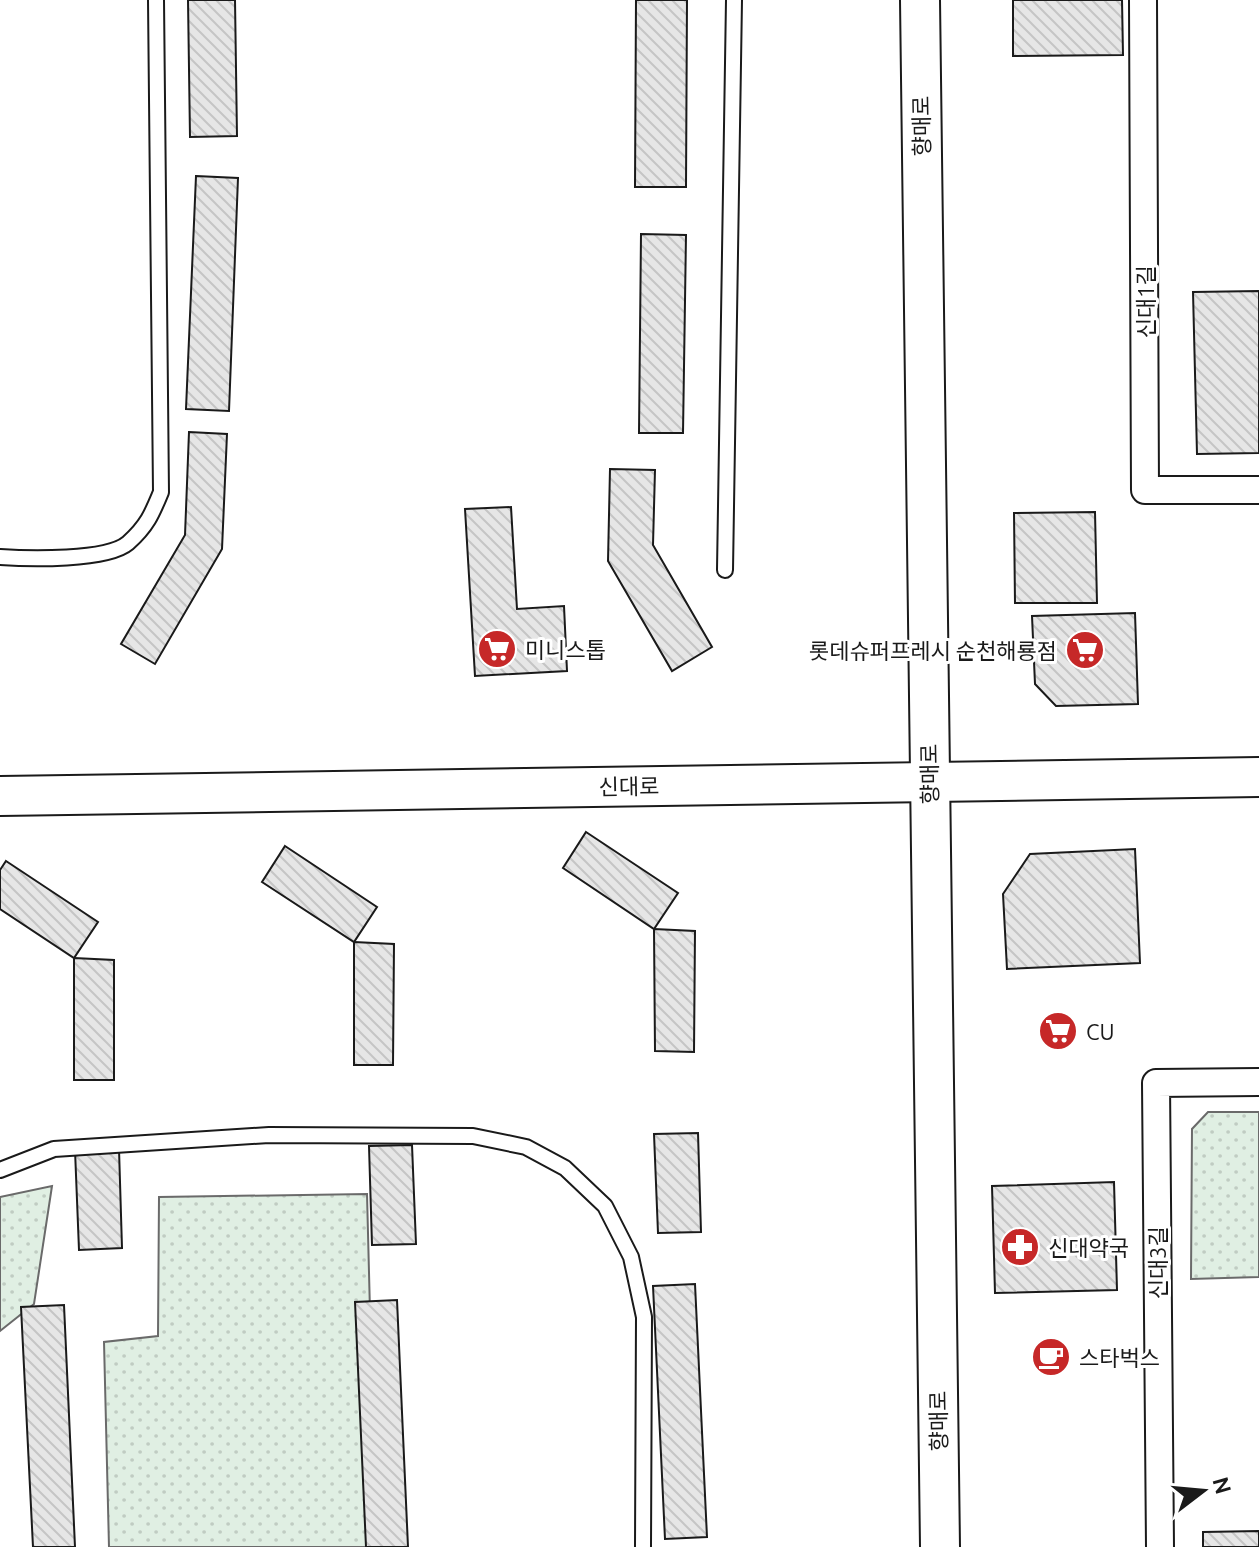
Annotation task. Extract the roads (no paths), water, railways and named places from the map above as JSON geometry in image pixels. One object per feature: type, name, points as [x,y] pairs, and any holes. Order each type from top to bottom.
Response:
[{"type":"street","name":"향매로","points":[[920,0],[940,1547]]},
{"type":"street","name":"신대1길","points":[[1143,0],[1145,490],[1259,490]]},
{"type":"street","name":"신대로","points":[[0,796],[1259,777]]},
{"type":"street","name":"신대3길","points":[[1160,1547],[1156,1083],[1259,1082]]},
{"type":"lane","points":[[0,557],[61,558],[97,554],[125,546],[149,521],[161,492],[156,0]]},
{"type":"lane","points":[[725,570],[734,0]]},
{"type":"lane","points":[[0,1170],[54,1149],[269,1135],[473,1136],[526,1147],[565,1168],[605,1206],[631,1257],[644,1317],[643,1547]]},
{"type":"place","name":"미니스톱","points":[[497,649]]},
{"type":"place","name":"롯데슈퍼프레시 순천해룡점","points":[[1085,650]]},
{"type":"place","name":"CU","points":[[1058,1031]]},
{"type":"place","name":"신대약국","points":[[1020,1247]]},
{"type":"place","name":"스타벅스","points":[[1051,1357]]}]
